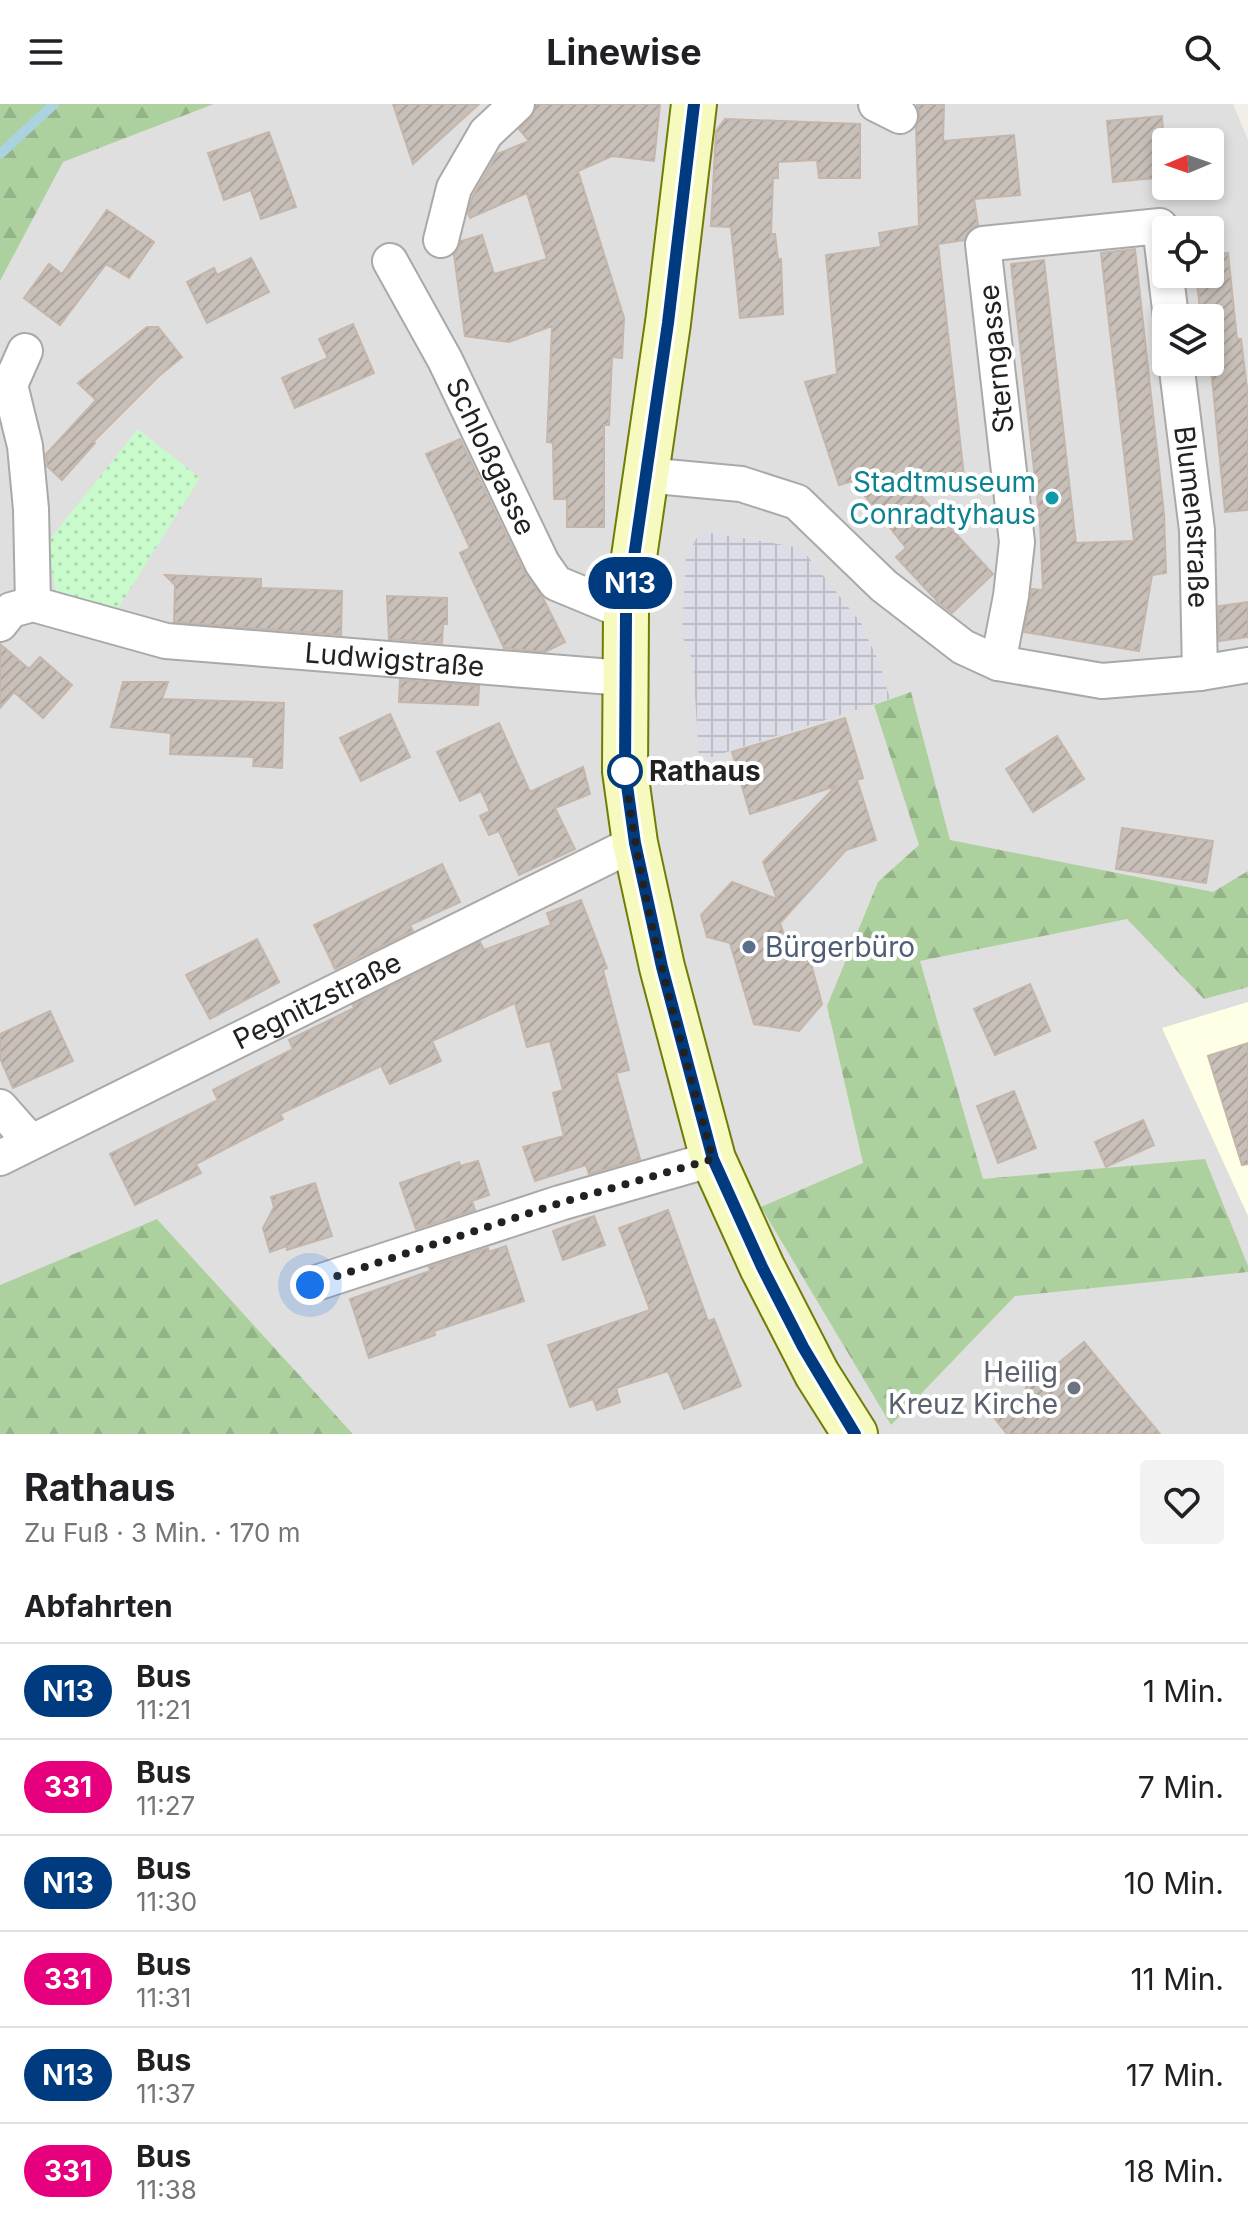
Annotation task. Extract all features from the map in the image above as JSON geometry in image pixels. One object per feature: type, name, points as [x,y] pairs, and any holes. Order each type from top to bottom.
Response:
[{"type":"main road","points":[[694,104],[668,323],[626,612],[625,771],[635,843],[668,995],[713,1159],[796,1334],[855,1434]]},
{"type":"street","points":[[441,240],[454,188],[486,133],[517,104]]},
{"type":"street","name":"Sterngasse","points":[[998,663],[1011,596],[1017,542],[983,244],[1160,226],[1169,304]]},
{"type":"street","name":"Schloßgasse","points":[[390,261],[445,360],[542,563],[556,583],[626,612]]},
{"type":"street","points":[[0,624],[11,610],[33,604],[27,461],[10,385],[25,351]]},
{"type":"street","name":"Blumenstraße","points":[[1178,376],[1197,530],[1200,673]]},
{"type":"street","points":[[645,475],[741,484],[797,502],[884,586],[963,647],[998,663],[1102,681],[1200,673],[1248,665]]},
{"type":"street","name":"Ludwigstraße","points":[[33,604],[166,641],[624,678]]},
{"type":"street","name":"Pegnitzstraße","points":[[0,1158],[635,843]]},
{"type":"street","points":[[0,1107],[30,1141]]},
{"type":"street","points":[[310,1285],[560,1203],[713,1159]]},
{"type":"shaded area","points":[[214,104],[1233,104],[1248,140],[1248,1434],[353,1434],[157,1219],[0,1285],[0,281],[62,162]]},
{"type":"shaded area","points":[[701,531],[801,548],[861,623],[880,665],[890,699],[699,761],[693,661],[682,636],[686,556]]},
{"type":"shaded area","points":[[1248,1002],[1248,1216],[1162,1028]]},
{"type":"green space","points":[[0,104],[214,104],[63,162],[0,281]]},
{"type":"green space","points":[[138,429],[200,478],[117,610],[57,595],[46,544]]},
{"type":"green space","points":[[911,692],[950,840],[1213,892],[1248,871],[1248,987],[1204,999],[1127,919],[920,961],[983,1179],[1205,1159],[1248,1272],[1015,1296],[891,1425],[761,1207],[863,1163],[827,1006],[878,882],[919,845],[874,705]]},
{"type":"green space","points":[[157,1219],[353,1434],[0,1434],[0,1285]]},
{"type":"building","points":[[393,104],[479,104],[413,164]]},
{"type":"building","points":[[536,104],[660,104],[654,161],[612,156],[578,171],[624,318],[622,358],[612,357],[609,425],[604,425],[604,527],[567,527],[567,499],[554,499],[553,443],[547,442],[552,326],[509,342],[465,336],[454,255],[461,241],[482,235],[494,274],[547,259],[527,193],[470,218],[468,213],[473,196],[497,154],[529,141],[519,129],[531,118]]},
{"type":"building","points":[[917,104],[944,104],[943,141],[1014,135],[1020,195],[974,199],[978,225],[971,228],[964,240],[938,244],[964,476],[908,482],[993,574],[952,613],[896,557],[906,548],[853,481],[839,485],[805,382],[837,374],[826,255],[881,247],[879,233],[919,226],[916,127],[920,116]]},
{"type":"building","points":[[1162,116],[1163,128],[1152,128],[1152,178],[1113,182],[1107,121]]},
{"type":"building","points":[[725,119],[860,124],[860,178],[819,178],[817,160],[778,162],[778,178],[773,178],[771,234],[775,234],[778,259],[781,259],[783,314],[740,318],[731,227],[711,226],[716,131]]},
{"type":"building","points":[[269,132],[296,207],[261,219],[251,190],[224,200],[208,153]]},
{"type":"building","points":[[107,210],[154,242],[129,278],[106,264],[60,325],[24,298],[49,264],[62,274]]},
{"type":"building","points":[[1135,249],[1164,514],[1166,573],[1152,575],[1139,651],[1024,632],[1032,589],[1043,590],[1040,523],[1011,264],[1044,260],[1076,543],[1134,541],[1101,253]]},
{"type":"building","points":[[1224,253],[1228,253],[1237,339],[1241,339],[1248,396],[1248,510],[1225,512],[1212,376],[1224,376],[1224,304],[1199,304],[1198,288],[1224,288]]},
{"type":"building","points":[[251,258],[269,292],[207,323],[187,282],[214,268],[217,275]]},
{"type":"building","points":[[353,324],[374,373],[295,408],[282,378],[328,358],[319,339]]},
{"type":"building","points":[[147,327],[158,327],[182,357],[93,442],[62,480],[47,466],[46,454],[96,400],[78,383]]},
{"type":"building","points":[[460,439],[524,572],[543,598],[565,642],[545,652],[504,648],[460,553],[470,548],[426,454]]},
{"type":"building","points":[[165,575],[261,579],[261,588],[342,591],[341,635],[174,622],[175,585]]},
{"type":"building","points":[[387,596],[447,598],[447,624],[443,624],[442,643],[389,639]]},
{"type":"building","points":[[1248,602],[1248,637],[1219,641],[1219,606]]},
{"type":"building","points":[[0,644],[29,669],[40,657],[72,685],[43,718],[14,692],[0,708]]},
{"type":"building","points":[[400,680],[479,686],[478,705],[399,702]]},
{"type":"building","points":[[123,682],[168,682],[162,699],[284,703],[282,768],[253,766],[254,757],[170,754],[171,733],[111,727]]},
{"type":"building","points":[[390,714],[410,757],[361,781],[340,738]]},
{"type":"building","points":[[845,718],[863,778],[857,780],[876,840],[846,850],[780,923],[791,955],[810,960],[822,1004],[799,1031],[754,1024],[730,943],[707,937],[701,915],[732,882],[777,899],[763,862],[836,786],[750,814],[732,752]]},
{"type":"building","points":[[499,723],[530,792],[583,767],[590,794],[555,808],[575,849],[519,875],[499,831],[489,835],[480,816],[490,811],[481,791],[460,801],[437,752]]},
{"type":"building","points":[[1057,736],[1084,779],[1033,812],[1006,769]]},
{"type":"building","points":[[1122,828],[1213,841],[1206,883],[1116,869]]},
{"type":"building","points":[[442,864],[460,902],[410,925],[413,931],[335,969],[314,925]]},
{"type":"building","points":[[581,900],[607,968],[603,970],[629,1070],[616,1073],[640,1159],[589,1174],[586,1165],[535,1181],[523,1147],[564,1136],[553,1093],[563,1090],[550,1041],[527,1047],[515,1003],[432,1041],[441,1061],[390,1084],[381,1066],[280,1114],[283,1119],[196,1164],[201,1173],[135,1205],[110,1154],[218,1100],[213,1090],[293,1049],[289,1040],[354,1008],[353,1005],[480,942],[484,950],[551,925],[547,913]]},
{"type":"building","points":[[257,939],[279,982],[210,1019],[186,975]]},
{"type":"building","points":[[1030,984],[1050,1031],[995,1055],[974,1009]]},
{"type":"building","points":[[50,1011],[73,1061],[13,1088],[0,1058],[0,1034]]},
{"type":"building","points":[[1248,1043],[1248,1164],[1242,1165],[1208,1056]]},
{"type":"building","points":[[1014,1091],[1036,1148],[998,1163],[977,1106]]},
{"type":"building","points":[[1143,1120],[1154,1145],[1106,1167],[1095,1142]]},
{"type":"building","points":[[478,1161],[489,1195],[472,1201],[475,1210],[416,1229],[400,1183],[459,1162],[460,1166]]},
{"type":"building","points":[[315,1183],[332,1236],[270,1252],[263,1228],[274,1207],[271,1197]]},
{"type":"building","points":[[668,1210],[708,1321],[714,1319],[741,1386],[684,1409],[668,1371],[616,1388],[620,1402],[597,1410],[593,1399],[570,1407],[548,1345],[650,1310],[619,1228]]},
{"type":"building","points":[[594,1216],[605,1245],[563,1260],[553,1231]]},
{"type":"building","points":[[506,1246],[524,1301],[434,1331],[435,1335],[369,1358],[350,1299],[430,1271],[429,1267],[488,1248],[489,1252]]},
{"type":"building","name":"Heilig Kreuz Kirche","points":[[1084,1342],[1160,1434],[1007,1434],[995,1419],[1025,1394],[1027,1381],[1044,1366],[1056,1365]]},
{"type":"waterway","points":[[0,154],[54,104]]},
{"type":"bus line","name":"N13","points":[[694,104],[668,323],[626,612],[625,771],[635,843],[668,995],[713,1159],[762,1267],[803,1347],[855,1434]]},
{"type":"place","name":"Stadtmuseum Conradtyhaus","points":[[1052,498]]},
{"type":"place","name":"Rathaus","points":[[625,771]]},
{"type":"place","name":"Bürgerbüro","points":[[749,947]]},
{"type":"place","name":"Heilig Kreuz Kirche","points":[[1074,1388]]},
{"type":"route","points":[[310,1285],[560,1203],[713,1159],[668,995],[635,843],[625,771]]}]
